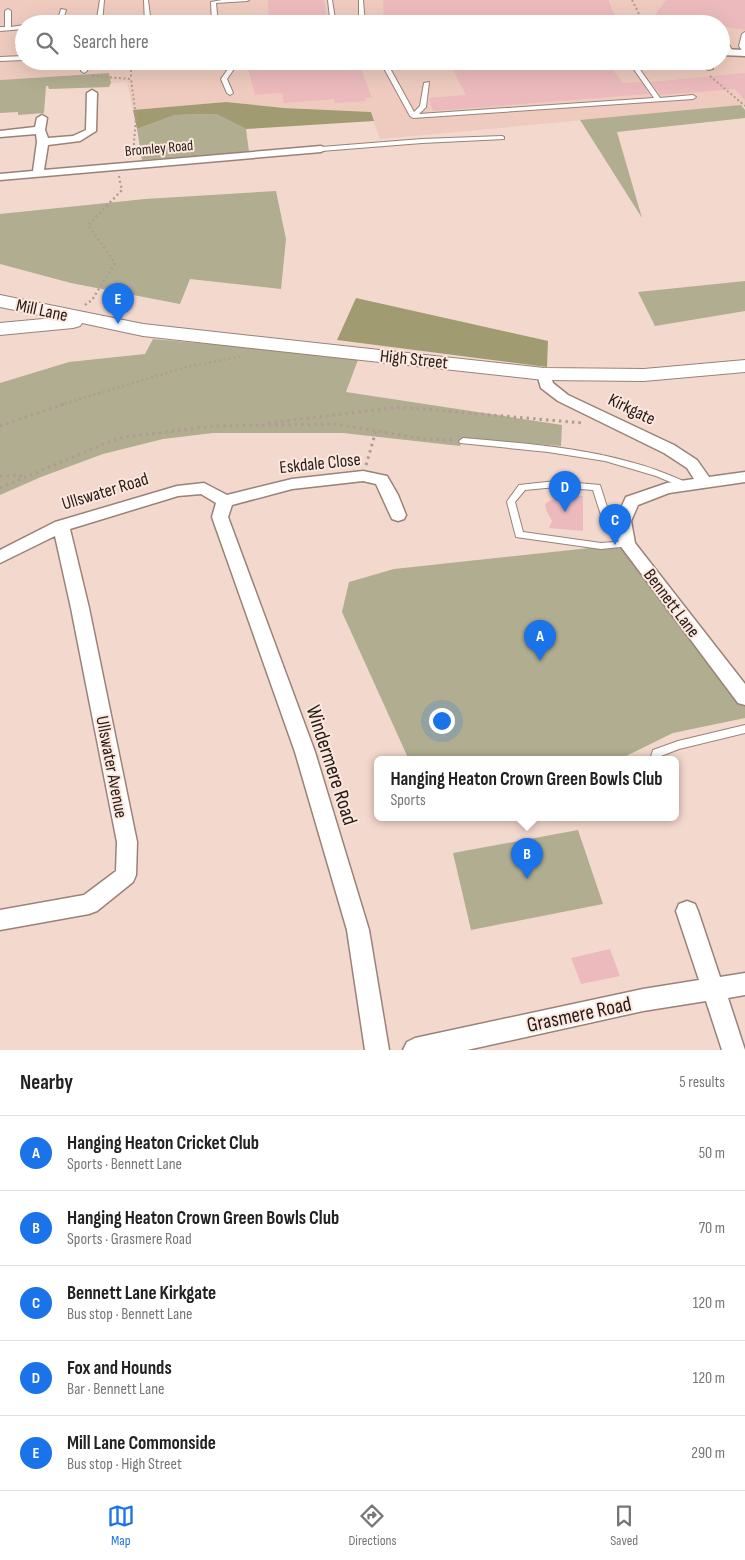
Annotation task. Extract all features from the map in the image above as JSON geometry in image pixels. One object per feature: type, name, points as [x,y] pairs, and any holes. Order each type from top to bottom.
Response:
[{"type":"street","points":[[730,52],[745,52]]},
{"type":"street","points":[[0,134],[42,130],[76,139],[91,131],[95,92]]},
{"type":"street","points":[[38,173],[42,130]]},
{"type":"street","name":"Bromley Road","points":[[0,177],[321,149]]},
{"type":"street","name":"Mill Lane","points":[[0,301],[78,317]]},
{"type":"street","points":[[0,329],[58,324],[78,317]]},
{"type":"street","name":"High Street","points":[[78,317],[143,330],[544,374],[584,376],[661,373],[745,366]]},
{"type":"street","name":"Kirkgate","points":[[544,374],[546,385],[563,398],[668,449],[692,464],[704,481]]},
{"type":"street","name":"Eskdale Close","points":[[226,501],[292,484],[363,476],[381,480],[390,495],[398,515]]},
{"type":"street","points":[[629,508],[667,488],[704,481],[745,477]]},
{"type":"street","name":"Ullswater Road","points":[[0,557],[61,526],[177,491],[204,488],[226,501]]},
{"type":"street","name":"Windermere Road","points":[[226,501],[220,517],[305,752],[358,930],[377,1050]]},
{"type":"street","name":"Bennett Lane","points":[[629,508],[623,521],[628,544],[745,698]]},
{"type":"street","name":"Ullswater Avenue","points":[[0,920],[89,904],[126,876],[127,842],[80,608],[61,526]]},
{"type":"street","points":[[687,911],[734,1050]]},
{"type":"street","name":"Grasmere Road","points":[[415,1050],[643,1000],[745,984]]},
{"type":"lane","points":[[100,15],[102,0]]},
{"type":"lane","points":[[146,0],[147,15]]},
{"type":"lane","points":[[214,15],[213,2],[247,0]]},
{"type":"lane","points":[[330,0],[332,15]]},
{"type":"lane","points":[[361,0],[362,15]]},
{"type":"lane","points":[[62,15],[63,10]]},
{"type":"lane","points":[[8,11],[8,28]]},
{"type":"lane","points":[[0,29],[15,28]]},
{"type":"lane","points":[[745,34],[742,46],[745,52]]},
{"type":"lane","points":[[0,59],[15,58]]},
{"type":"lane","points":[[230,70],[224,78],[230,94]]},
{"type":"lane","points":[[387,70],[413,116]]},
{"type":"lane","points":[[637,70],[658,99]]},
{"type":"lane","points":[[413,116],[423,107],[427,82]]},
{"type":"lane","points":[[413,116],[692,97]]},
{"type":"lane","points":[[321,149],[422,141],[502,138]]},
{"type":"lane","points":[[463,441],[570,451],[632,465],[665,475],[685,485]]},
{"type":"lane","points":[[628,544],[601,546],[519,535],[511,502],[522,486],[556,484],[597,487],[604,513],[629,508]]},
{"type":"lane","points":[[656,756],[657,753],[678,745],[745,729]]},
{"type":"path","points":[[632,0],[640,15]]},
{"type":"path","points":[[131,70],[134,89],[136,142],[131,166]]},
{"type":"path","points":[[84,71],[87,76],[131,79]]},
{"type":"path","points":[[710,76],[745,106]]},
{"type":"path","points":[[78,317],[92,300],[115,263],[88,224],[122,190],[118,167]]},
{"type":"path","points":[[0,426],[42,410],[165,373],[221,358],[251,355]]},
{"type":"path","points":[[239,426],[400,407],[592,424]]},
{"type":"path","points":[[0,488],[106,443],[125,438],[216,426],[302,423],[335,424],[426,439],[463,441]]},
{"type":"path","points":[[363,476],[376,431]]},
{"type":"path","points":[[0,476],[19,475],[24,478]]},
{"type":"shaded area","points":[[0,0],[745,0],[745,105],[380,139],[370,112],[284,108],[226,102],[133,110],[127,82],[111,83],[109,73],[0,80]]},
{"type":"shaded area","points":[[109,73],[111,83],[109,87],[49,89],[46,86],[44,113],[18,115],[18,112],[0,113],[0,80]]},
{"type":"shaded area","points":[[226,102],[284,108],[371,112],[374,121],[246,129],[216,114],[175,115],[137,129],[133,110]]},
{"type":"shaded area","points":[[741,105],[745,110],[745,118],[617,132],[642,218],[580,120]]},
{"type":"shaded area","points":[[216,114],[246,129],[249,152],[142,160],[137,129],[175,115]]},
{"type":"shaded area","points":[[276,191],[286,239],[281,289],[190,279],[180,304],[71,283],[0,264],[0,214],[145,199]]},
{"type":"shaded area","points":[[745,281],[745,311],[655,326],[638,292]]},
{"type":"shaded area","points":[[356,298],[548,341],[547,367],[337,340]]},
{"type":"shaded area","points":[[153,339],[359,357],[346,392],[562,425],[561,446],[462,438],[460,446],[343,433],[213,433],[163,439],[103,454],[41,477],[0,495],[0,383],[69,362],[145,354]]},
{"type":"shaded area","points":[[627,544],[745,698],[745,718],[673,733],[626,756],[407,756],[342,612],[349,582],[394,569]]},
{"type":"shaded area","points":[[578,830],[603,904],[471,930],[453,853]]},
{"type":"building","points":[[268,0],[324,0],[326,15],[269,15]]},
{"type":"building","points":[[383,0],[608,0],[615,15],[384,15]]},
{"type":"building","points":[[666,0],[745,0],[745,30],[730,28],[730,15],[655,15]]},
{"type":"building","points":[[248,70],[361,70],[372,98],[365,98],[366,101],[335,103],[334,99],[284,103],[282,93],[255,95]]},
{"type":"building","points":[[453,70],[613,70],[623,83],[641,82],[649,94],[433,111],[429,98],[466,95]]},
{"type":"building","points":[[745,73],[745,100],[735,89],[660,95],[651,82]]},
{"type":"building","points":[[563,494],[583,496],[583,531],[549,528],[552,521],[545,504],[551,500],[563,498]]},
{"type":"building","points":[[610,949],[620,976],[581,984],[571,958]]},
{"type":"place","name":"Mill Lane Commonside","points":[[118,324]]},
{"type":"place","name":"Fox and Hounds","points":[[565,512]]},
{"type":"place","name":"Bennett Lane Kirkgate","points":[[615,545]]},
{"type":"place","name":"Hanging Heaton Cricket Club","points":[[540,661]]},
{"type":"place","name":"Hanging Heaton Crown Green Bowls Club","points":[[527,879]]}]
